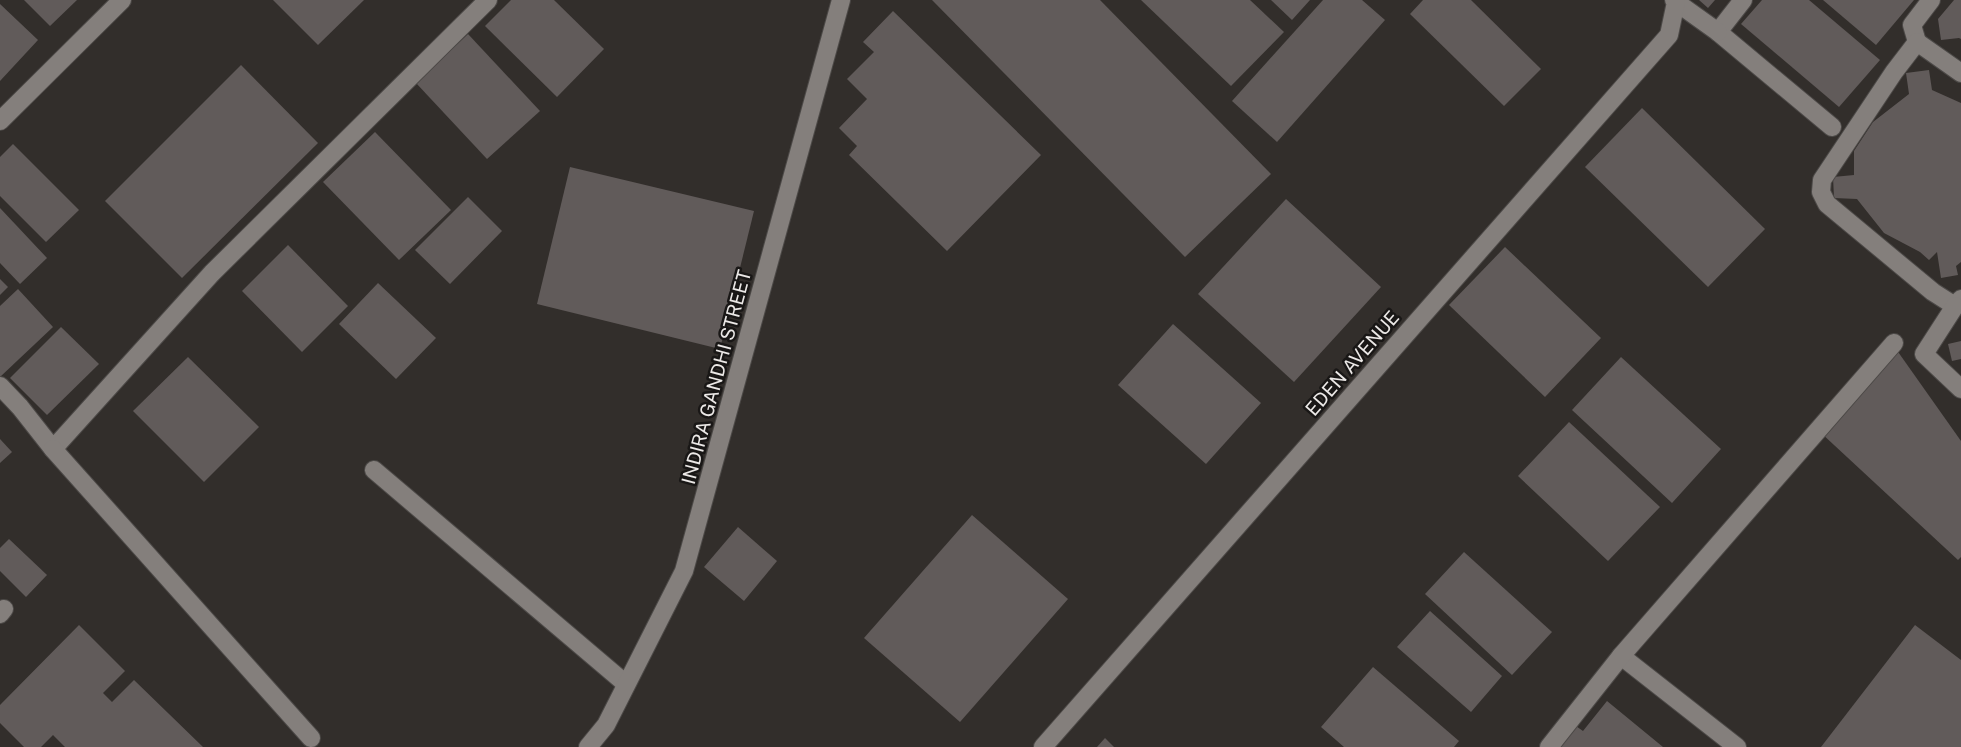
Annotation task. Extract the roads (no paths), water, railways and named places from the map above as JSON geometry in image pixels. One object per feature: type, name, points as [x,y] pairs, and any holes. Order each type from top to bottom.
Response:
[{"type":"street","points":[[0,121],[122,0]]},
{"type":"street","points":[[53,449],[212,273],[488,0]]},
{"type":"street","name":"INDIRA GANDHI STREET","points":[[588,747],[606,725],[684,571],[841,0]]},
{"type":"street","points":[[1718,32],[1743,0]]},
{"type":"street","points":[[1931,0],[1912,25],[1917,42],[1961,73]]},
{"type":"street","points":[[1675,1],[1718,32],[1832,127]]},
{"type":"street","name":"EDEN AVENUE","points":[[1043,747],[1669,35],[1675,1]]},
{"type":"street","points":[[1917,42],[1822,180],[1821,192],[1826,204],[1933,292],[1958,302],[1924,354],[1961,389]]},
{"type":"street","points":[[1549,747],[1621,656],[1894,343]]},
{"type":"street","points":[[0,386],[53,449],[312,738]]},
{"type":"street","points":[[374,470],[626,684]]},
{"type":"street","points":[[1621,656],[1737,747]]}]
